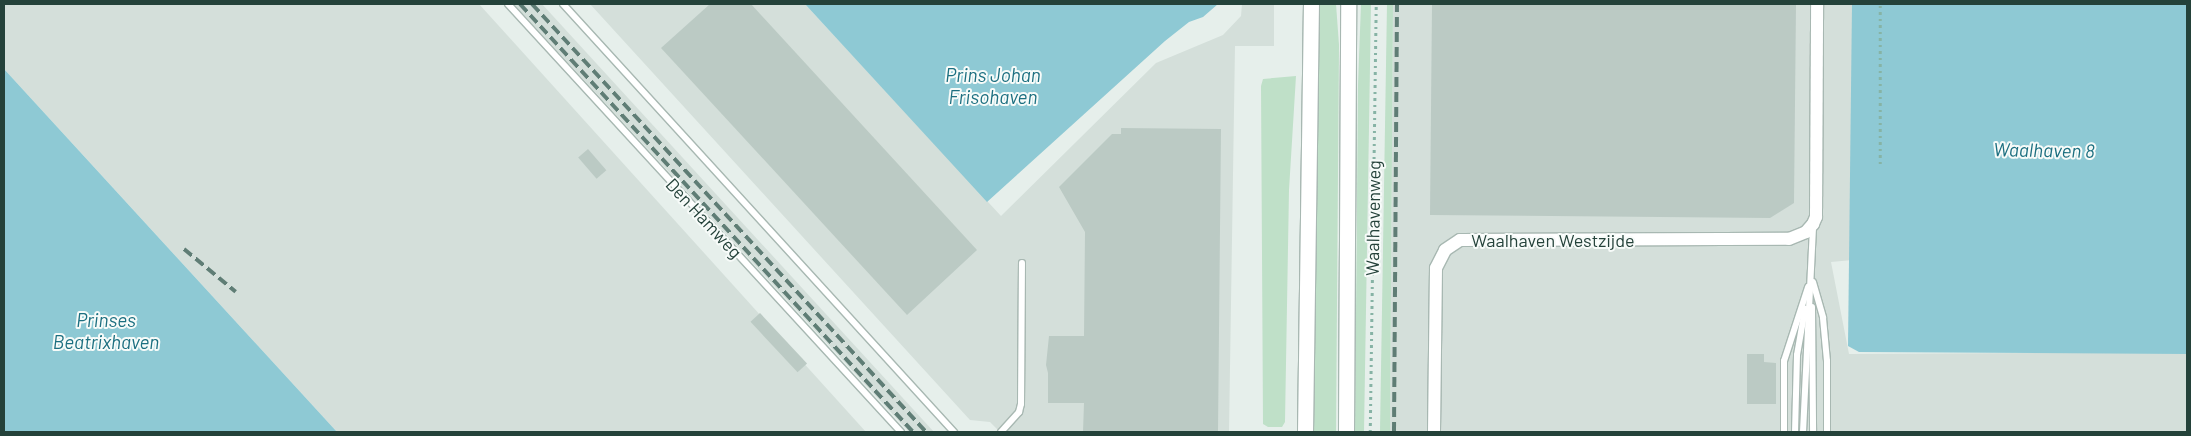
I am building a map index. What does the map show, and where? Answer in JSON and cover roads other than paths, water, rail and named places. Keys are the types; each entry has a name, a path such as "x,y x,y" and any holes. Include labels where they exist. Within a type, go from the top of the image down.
{"street":[{"path":"1305,432 1311,4"},
{"name":"Waalhavenweg","path":"1346,432 1348,4"},
{"path":"1813,224 1816,217 1818,4"},
{"name":"Waalhaven Westzijde","path":"1434,432 1436,268 1445,250 1460,240 1789,239 1806,232 1813,224"}],"lane":[{"name":"Den Hamweg","path":"508,4 901,432"},
{"path":"563,4 954,432"},
{"path":"1803,432 1813,224"},
{"path":"1001,432 1019,412 1021,404 1022,263"},
{"path":"1784,432 1784,361 1811,276"},
{"path":"1795,432 1797,355 1811,276"},
{"path":"1811,276 1813,432"},
{"path":"1811,276 1823,318 1827,361 1827,432"}],"water":[{"name":"Prins Johan Frisohaven","path":"805,4 1218,4 1203,17 1189,22 1165,41 987,202"},
{"name":"Waalhaven 8","path":"1852,4 2187,4 2187,354 1859,352 1848,346"},
{"name":"Prinses Beatrixhaven","path":"4,69 181,262 337,432 4,432"}],"railway":[{"path":"520,4 913,432"},
{"path":"532,4 926,432"},
{"path":"1394,432 1397,4"},
{"path":"184,249 236,292"}]}
